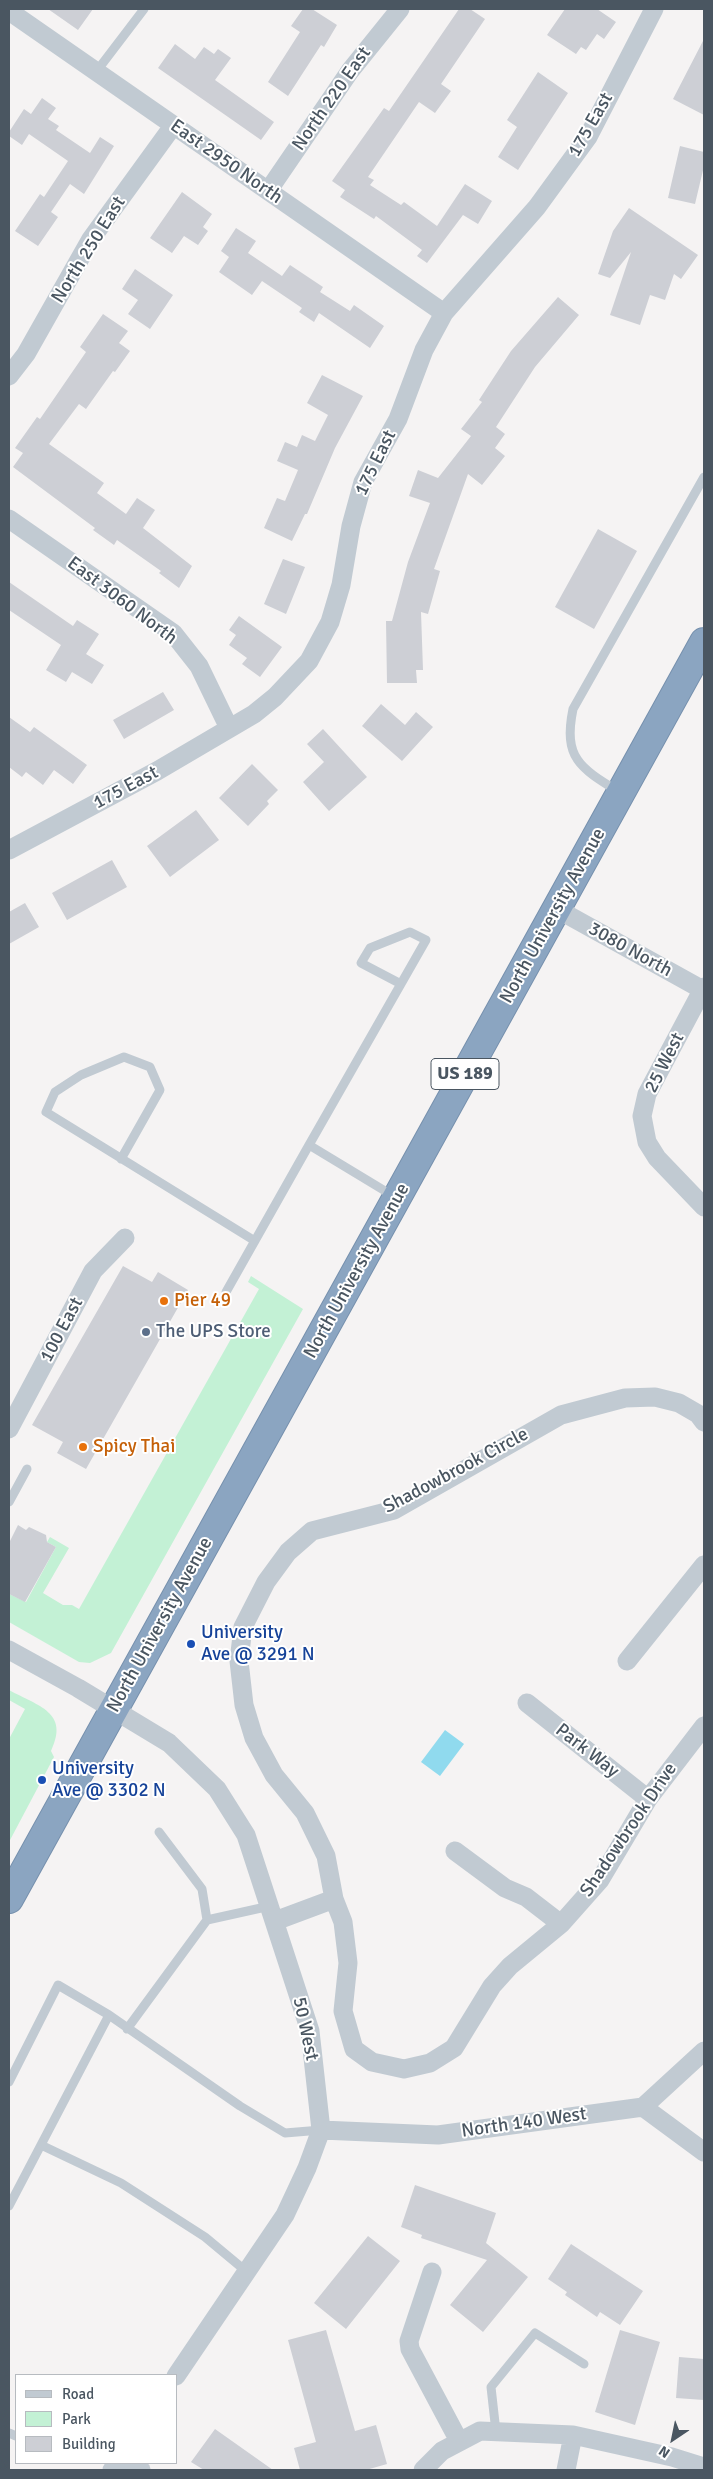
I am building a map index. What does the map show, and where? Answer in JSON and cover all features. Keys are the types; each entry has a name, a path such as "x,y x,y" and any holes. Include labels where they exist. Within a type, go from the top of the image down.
{"highway":[{"name":"North University Avenue","path":"9,1899 704,642"}],"street":[{"name":"North 220 East","path":"268,192 350,70 400,9"},
{"name":"175 East","path":"9,850 157,772 254,714 282,690 308,661 330,622 341,585 351,526 363,482 398,419 424,350 444,313 537,207 588,137 654,9"},
{"name":"East 2950 North","path":"9,11 444,313"},
{"name":"North 250 East","path":"9,376 26,354 91,239 173,126"},
{"name":"East 3060 North","path":"9,519 173,633 199,666 229,728"},
{"name":"3080 North","path":"557,909 703,989"},
{"name":"25 West","path":"703,989 647,1094 642,1116 647,1142 657,1158 704,1207"},
{"name":"100 East","path":"9,1430 93,1271 124,1238"},
{"name":"Shadowbrook Circle","path":"334,1899 326,1856 305,1813 274,1775 254,1738 244,1705 239,1661 243,1627 266,1582 288,1552 312,1531 394,1510 560,1415 625,1398 655,1397 679,1403 698,1414 704,1422"},
{"path":"628,1661 704,1565"},
{"name":"50 West","path":"9,1650 78,1688 169,1744 217,1789 246,1835 310,2031 321,2130 285,2216 177,2374"},
{"name":"Park Way","path":"527,1703 648,1799"},
{"name":"Shadowbrook Drive","path":"334,1899 343,1922 348,1963 343,2011 354,2049 372,2062 404,2069 430,2063 454,2048 492,1986 510,1966 561,1924 600,1880 648,1799 704,1726"},
{"path":"455,1851 505,1888 526,1897 561,1924"},
{"path":"273,1913 334,1899"},
{"path":"704,2051 643,2107 704,2152"},
{"name":"North 140 West","path":"321,2130 438,2135 643,2107"},
{"path":"432,2272 409,2342 410,2350 459,2441"},
{"path":"423,2470 442,2452 480,2431 573,2435 672,2457 704,2467"},
{"path":"566,2470 573,2435"}],"lane":[{"path":"96,72 144,9"},
{"path":"621,794 586,772 576,760 569,730 573,709 704,477"},
{"path":"226,1292 309,1145 401,984 426,940 410,932 370,948 361,963 401,984"},
{"path":"121,1159 160,1090 150,1067 124,1057 81,1074 55,1092 46,1112 121,1159 255,1241"},
{"path":"309,1145 397,1198"},
{"path":"9,1502 27,1469"},
{"path":"128,2029 207,1920 202,1889 159,1832"},
{"path":"207,1920 273,1913"},
{"path":"9,2082 58,1985 109,2016 240,2106 285,2133 321,2130"},
{"path":"9,2206 109,2016"},
{"path":"40,2145 121,2183 205,2237 247,2272"},
{"path":"496,2432 491,2387 535,2333 584,2364"}],"green space":[{"path":"251,1276 303,1309 111,1653 90,1663 79,1662 9,1622 9,1594 26,1602 56,1547 47,1542 50,1537 69,1548 43,1593 63,1605 72,1605 79,1609 259,1289 248,1282"},
{"path":"9,1690 48,1712 54,1719 57,1727 56,1738 51,1751 54,1757 9,1842 9,1739 25,1709 9,1700"}],"water":[{"path":"445,1730 464,1744 440,1776 421,1762"}],"building":[{"path":"48,9 93,9 78,30"},
{"path":"303,9 312,9 337,25 324,47 321,45 288,96 268,82 300,32 291,26"},
{"path":"459,9 470,9 485,19 441,84 451,91 435,113 419,102 368,177 374,180 370,185 401,205 404,202 437,226 465,184 492,201 478,224 463,215 427,263 417,256 422,250 376,216 374,219 340,197 345,190 332,181 384,108 389,111"},
{"path":"565,9 597,9 616,22 604,39 597,34 586,50 581,47 576,54 547,35"},
{"path":"704,39 704,115 673,99"},
{"path":"175,44 195,59 204,47 214,54 218,49 231,58 215,80 274,122 261,140 158,68"},
{"path":"538,72 568,93 518,170 498,157 517,127 507,120"},
{"path":"42,98 56,108 48,119 59,126 56,130 90,153 100,137 114,146 84,194 70,184 51,212 58,217 38,246 15,231 40,194 44,197 68,161 29,134 22,145 9,136 9,132 24,109 31,114"},
{"path":"680,146 704,152 704,166 695,204 668,198"},
{"path":"182,192 212,214 203,227 208,231 198,245 184,236 172,253 150,238"},
{"path":"629,208 698,255 681,279 674,274 665,300 650,295 640,325 610,315 631,252 610,278 598,274 613,231"},
{"path":"236,228 256,241 248,253 282,276 290,265 323,287 320,292 350,311 354,305 384,326 370,348 319,313 314,322 299,312 302,308 262,281 252,295 219,272 229,257 221,251"},
{"path":"135,269 173,295 150,329 128,314 138,300 122,289"},
{"path":"558,297 579,315 535,367 496,427 505,434 495,448 505,456 482,485 468,474 434,569 440,571 428,614 421,612 423,670 416,670 417,683 387,683 386,621 392,621 408,562 430,503 409,496 418,470 438,478 471,436 461,429 482,402 479,400 511,351"},
{"path":"103,314 128,331 119,343 130,351 86,409 79,404 49,444 104,483 97,493 126,514 137,498 155,510 143,528 192,566 179,588 159,573 161,571 117,540 114,545 93,530 95,528 13,467 23,453 15,448 37,417 40,419 86,352 80,347"},
{"path":"322,375 363,396 335,448 307,514 305,514 292,541 264,528 277,498 285,501 298,470 277,461 285,442 297,447 302,435 315,441 328,415 307,403"},
{"path":"598,529 637,551 594,629 555,607"},
{"path":"283,559 305,567 286,614 264,604"},
{"path":"9,582 73,626 77,620 99,634 86,654 104,665 92,684 72,672 66,682 46,670 61,645 9,610"},
{"path":"239,616 282,647 260,677 242,664 247,658 229,645 236,635 229,630"},
{"path":"163,692 174,710 124,739 113,720"},
{"path":"381,704 405,725 416,712 433,727 402,761 362,726"},
{"path":"9,717 30,732 34,727 87,765 73,784 54,770 43,785 26,772 22,777 9,767"},
{"path":"323,729 367,777 329,811 303,782 324,762 307,744"},
{"path":"252,764 278,790 267,801 269,804 248,826 219,798"},
{"path":"196,810 219,840 170,877 147,846"},
{"path":"112,860 127,887 67,920 52,893"},
{"path":"25,903 39,927 9,944 9,912"},
{"path":"123,1266 152,1282 158,1272 188,1290 86,1469 57,1453 63,1442 32,1425"},
{"path":"18,1525 26,1530 29,1527 46,1535 47,1542 56,1547 25,1602 9,1594 9,1543"},
{"path":"415,2185 496,2213 486,2243 528,2277 483,2332 450,2305 487,2260 421,2238 422,2235 401,2227"},
{"path":"368,2236 400,2261 346,2329 314,2303"},
{"path":"571,2244 643,2291 620,2325 600,2312 597,2317 565,2295 567,2292 548,2279"},
{"path":"326,2330 355,2431 376,2425 387,2464 366,2470 300,2470 294,2448 316,2442 288,2340"},
{"path":"620,2330 660,2342 635,2425 595,2412"},
{"path":"679,2357 704,2359 704,2400 676,2398"},
{"path":"215,2429 273,2470 204,2470 191,2462"}],"place":[{"name":"Pier 49","path":"164,1301"},
{"name":"The UPS Store","path":"146,1332"},
{"name":"Spicy Thai","path":"83,1447"},
{"name":"University Ave @ 3291 N","path":"191,1644"},
{"name":"University Ave @ 3302 N","path":"42,1780"}]}
